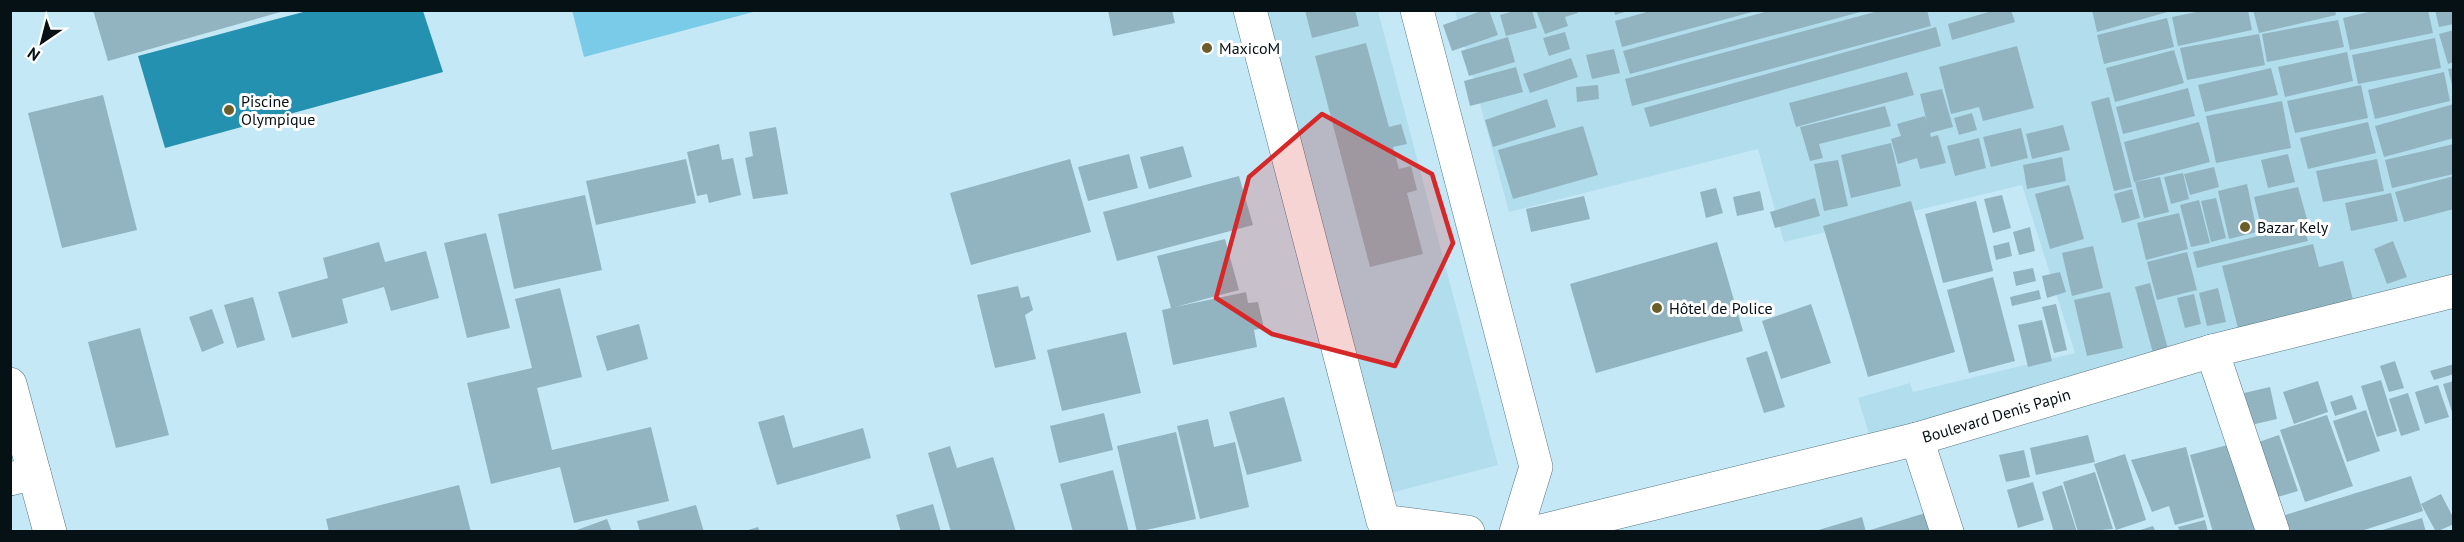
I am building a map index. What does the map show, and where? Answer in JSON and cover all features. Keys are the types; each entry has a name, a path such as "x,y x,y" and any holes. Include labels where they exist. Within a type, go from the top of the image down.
{"street":[{"path":"1250,10 1383,521 1468,531"},
{"path":"1416,10 1536,467 1516,531"},
{"name":"Boulevard Denis Papin","path":"1537,531 1917,439 2212,351 2454,291"},
{"path":"2212,351 2273,531"},
{"path":"10,384 22,476 50,531"},
{"path":"1917,439 1947,531"}],"highlighted area":[{"path":"1322,114 1432,174 1453,243 1395,366 1272,334 1216,298 1249,177"}],"shaded area":[{"path":"572,10 757,10 757,11 584,57"},
{"name":"Piscine Olympique","path":"307,11 423,11 443,72 165,148 138,56"},
{"path":"1260,11 1378,11 1498,465 1387,494"},
{"name":"Bazar Kely","path":"1455,11 2453,11 2453,291 1871,440 1858,398 1910,383 1913,392 2075,353 2022,185 1784,242 1758,149 1509,212"}],"building":[{"path":"93,10 284,10 284,11 108,61"},
{"path":"1108,10 1172,10 1175,23 1113,36"},
{"path":"1305,10 1355,10 1359,26 1312,38"},
{"path":"1489,10 1498,35 1452,51 1443,25"},
{"path":"1518,10 1532,10 1537,28 1506,36 1500,15"},
{"path":"1536,10 1577,10 1578,13 1565,17 1568,26 1545,34"},
{"path":"1614,10 1627,10 1628,11 1615,15"},
{"path":"1654,10 1756,11 1622,47 1615,21"},
{"path":"1772,10 1864,11 1630,74 1623,51"},
{"path":"1882,10 1927,10 1931,26 1632,106 1625,79"},
{"path":"1995,10 2011,10 2015,22 1952,40 1948,24"},
{"path":"2092,10 2171,10 2171,11 2097,32"},
{"path":"2206,10 2248,10 2252,30 2178,46 2172,17"},
{"path":"2253,10 2335,10 2336,15 2259,33"},
{"path":"2377,10 2428,10 2433,33 2350,50 2343,18"},
{"path":"2435,10 2454,10 2454,24 2439,27"},
{"path":"2167,18 2174,47 2104,64 2097,35"},
{"path":"2338,20 2344,47 2267,62 2262,34"},
{"path":"1936,27 1941,46 1650,127 1644,108"},
{"path":"2454,30 2454,62 2448,64 2439,34"},
{"path":"1565,32 1570,49 1549,56 1543,38"},
{"path":"2259,34 2265,65 2187,80 2180,48"},
{"path":"1508,37 1515,62 1469,76 1461,51"},
{"path":"2435,38 2441,68 2358,84 2352,55"},
{"path":"1366,43 1389,127 1401,124 1407,144 1393,147 1399,169 1411,166 1417,190 1407,193 1423,254 1370,267 1315,56"},
{"path":"2017,46 2034,108 1983,121 1979,107 1951,114 1939,67"},
{"path":"1614,49 1620,73 1592,79 1586,55"},
{"path":"2174,50 2184,83 2115,102 2106,68"},
{"path":"2347,52 2353,81 2285,97 2278,67"},
{"path":"1571,58 1578,77 1530,93 1523,74"},
{"path":"1516,67 1523,92 1470,106 1464,81"},
{"path":"2271,68 2278,95 2205,112 2198,85"},
{"path":"2454,68 2454,89 2453,89 2448,69"},
{"path":"1907,72 1914,95 1796,127 1789,103"},
{"path":"2444,72 2450,101 2375,119 2368,90"},
{"path":"1598,85 1599,99 1577,102 1576,87"},
{"path":"2361,85 2368,118 2295,133 2287,101"},
{"path":"2188,88 2195,116 2123,134 2116,107"},
{"path":"1942,89 1953,127 1930,133 1931,137 1938,135 1946,163 1920,169 1917,158 1898,164 1891,139 1901,136 1897,124 1925,116 1927,122 1920,94"},
{"path":"103,95 137,230 62,248 28,113"},
{"path":"2109,97 2132,187 2114,191 2091,102"},
{"path":"1547,99 1556,127 1493,147 1485,120"},
{"path":"2282,101 2291,148 2216,163 2206,116"},
{"path":"2454,104 2454,138 2384,157 2375,126"},
{"path":"1885,106 1891,126 1819,144 1823,158 1810,161 1800,127"},
{"path":"1972,113 1977,130 1959,135 1954,118"},
{"path":"2199,122 2210,162 2134,182 2124,142"},
{"path":"2368,122 2376,153 2308,169 2300,138"},
{"path":"2063,125 2070,150 2032,159 2026,134"},
{"path":"1583,126 1598,175 1513,199 1498,150"},
{"path":"776,127 788,194 753,199 745,158 753,156 749,132"},
{"path":"2021,128 2028,158 1991,167 1983,137"},
{"path":"1979,138 1986,168 1955,176 1947,146"},
{"path":"1891,143 1901,186 1851,198 1841,155"},
{"path":"719,144 722,160 733,158 741,195 709,203 707,194 697,196 687,152"},
{"path":"2454,144 2454,174 2392,188 2385,160"},
{"path":"1183,146 1192,177 1149,189 1140,157"},
{"path":"1129,154 1138,188 1088,201 1078,167"},
{"path":"2288,154 2295,182 2268,188 2261,160"},
{"path":"2062,157 2066,181 2027,189 2023,165"},
{"path":"686,159 696,203 596,225 586,181"},
{"path":"1070,159 1091,232 971,265 950,193"},
{"path":"2377,159 2384,191 2323,202 2316,171"},
{"path":"1838,160 1848,206 1824,211 1814,164"},
{"path":"2214,167 2219,187 2190,195 2184,174"},
{"path":"2183,173 2189,199 2171,204 2164,177"},
{"path":"1239,176 1253,225 1117,261 1103,212"},
{"path":"2454,176 2454,209 2404,222 2395,192"},
{"path":"2160,177 2169,212 2144,218 2135,182"},
{"path":"2247,184 2257,232 2229,239 2218,191"},
{"path":"2069,185 2084,239 2050,249 2035,194"},
{"path":"2298,187 2307,219 2262,230 2254,197"},
{"path":"1716,188 1723,213 1706,218 1700,192"},
{"path":"2132,189 2140,218 2122,223 2114,194"},
{"path":"1760,191 1764,210 1737,216 1733,197"},
{"path":"2391,193 2398,221 2351,231 2345,203"},
{"path":"585,195 602,270 514,289 498,214"},
{"path":"2002,195 2011,228 1993,233 1984,199"},
{"path":"1584,196 1590,219 1531,232 1526,209"},
{"path":"1815,198 1820,216 1775,228 1770,212"},
{"path":"2216,198 2226,238 2211,242 2201,201"},
{"path":"2199,200 2210,243 2191,247 2180,205"},
{"path":"1911,201 1955,352 1868,377 1823,226"},
{"path":"1976,201 1993,271 1943,283 1925,214"},
{"path":"2179,213 2188,249 2146,260 2137,223"},
{"path":"2303,225 2308,241 2197,268 2193,252"},
{"path":"2030,227 2035,251 2019,255 2013,232"},
{"path":"486,233 510,328 467,338 444,243"},
{"path":"1225,239 1239,290 1175,307 1246,292 1248,303 1258,302 1264,328 1254,330 1257,347 1173,365 1162,310 1171,308 1157,256"},
{"path":"2393,241 2407,277 2387,284 2374,249"},
{"path":"379,242 385,262 426,251 439,298 391,311 384,287 342,299 348,323 292,338 278,292 328,278 323,258"},
{"name":"Hôtel de Police","path":"1717,242 1743,331 1596,373 1570,284"},
{"path":"2009,242 2012,256 1996,260 1993,246"},
{"path":"2313,244 2319,267 2343,261 2354,304 2239,332 2222,266"},
{"path":"2093,246 2103,288 2072,296 2062,253"},
{"path":"2187,252 2197,290 2157,300 2147,262"},
{"path":"2033,268 2036,281 2016,286 2013,272"},
{"path":"2060,272 2066,292 2047,298 2042,276"},
{"path":"1993,277 2015,361 1969,373 1947,290"},
{"path":"2150,283 2168,349 2153,353 2135,287"},
{"path":"1018,286 1021,298 1029,296 1033,310 1025,315 1036,359 995,368 977,295"},
{"path":"560,288 582,377 537,388 552,450 651,427 669,501 574,523 560,467 491,484 467,383 532,368 515,299"},
{"path":"2218,288 2226,322 2207,326 2199,293"},
{"path":"2039,290 2041,299 2012,306 2010,297"},
{"path":"2110,292 2123,348 2087,356 2074,300"},
{"path":"2194,294 2201,324 2185,328 2177,298"},
{"path":"253,297 265,340 237,348 224,305"},
{"path":"1811,304 1831,363 1781,379 1762,321"},
{"path":"2056,304 2067,350 2054,353 2042,307"},
{"path":"212,309 224,343 202,352 189,317"},
{"path":"2042,320 2052,361 2028,367 2018,325"},
{"path":"639,324 648,359 607,371 596,336"},
{"path":"140,328 169,435 116,448 88,342"},
{"path":"1126,332 1141,393 1062,411 1047,350"},
{"path":"1767,351 1785,407 1764,413 1746,358"},
{"path":"2395,361 2404,388 2389,392 2380,366"},
{"path":"2454,364 2454,374 2434,380 2430,371"},
{"path":"2381,380 2397,431 2377,437 2361,386"},
{"path":"2318,381 2328,412 2294,424 2283,392"},
{"path":"2454,381 2454,411 2452,412 2443,384"},
{"path":"2438,385 2449,417 2425,424 2415,392"},
{"path":"2270,387 2277,419 2251,425 2244,393"},
{"path":"2408,393 2420,430 2401,436 2389,399"},
{"path":"2352,395 2357,409 2335,416 2330,402"},
{"path":"1284,397 1302,461 1247,475 1229,412"},
{"path":"2366,410 2380,451 2347,462 2333,421"},
{"path":"1104,413 1113,450 1059,463 1050,426"},
{"path":"784,415 793,448 863,428 871,458 777,485 758,422"},
{"path":"2327,415 2353,486 2305,502 2280,430"},
{"path":"1208,419 1214,447 1235,442 1249,507 1200,519 1177,426"},
{"path":"1176,432 1196,519 1137,532 1117,446"},
{"path":"2088,435 2095,462 2036,475 2030,448"},
{"path":"2279,435 2298,491 2274,498 2256,443"},
{"path":"2235,443 2261,532 2213,532 2190,455"},
{"path":"950,446 957,468 993,457 1016,532 951,532 928,453"},
{"path":"2186,447 2204,517 2175,525 2169,506 2152,512 2131,460"},
{"path":"2024,450 2030,477 2006,482 1999,455"},
{"path":"2125,454 2146,520 2116,530 2094,464"},
{"path":"1113,470 1129,532 1073,532 1060,484"},
{"path":"2095,472 2113,529 2078,532 2063,482"},
{"path":"2411,476 2423,511 2358,532 2287,532 2282,516"},
{"path":"2033,482 2044,520 2018,528 2007,490"},
{"path":"459,485 471,532 329,532 326,519"},
{"path":"2062,485 2077,532 2054,532 2042,492"},
{"path":"2441,494 2454,519 2454,524 2436,532 2421,504"},
{"path":"933,504 941,532 901,532 896,515"},
{"path":"696,505 704,532 640,532 637,521"},
{"path":"1935,510 1942,532 1867,532 1867,531"},
{"path":"1862,517 1866,532 1815,532 1815,531"},
{"path":"2422,518 2426,532 2379,532 2379,531"},
{"path":"607,519 612,532 574,532 574,531"},
{"path":"2205,520 2208,532 2180,532 2178,527"},
{"path":"2153,526 2156,532 2137,532 2137,531"},
{"path":"758,527 760,532 745,532 745,531"}],"place":[{"name":"MaxicoM","path":"1207,48"},
{"name":"Piscine Olympique","path":"229,110"},
{"name":"Bazar Kely","path":"2245,227"},
{"name":"Hôtel de Police","path":"1657,308"}]}
